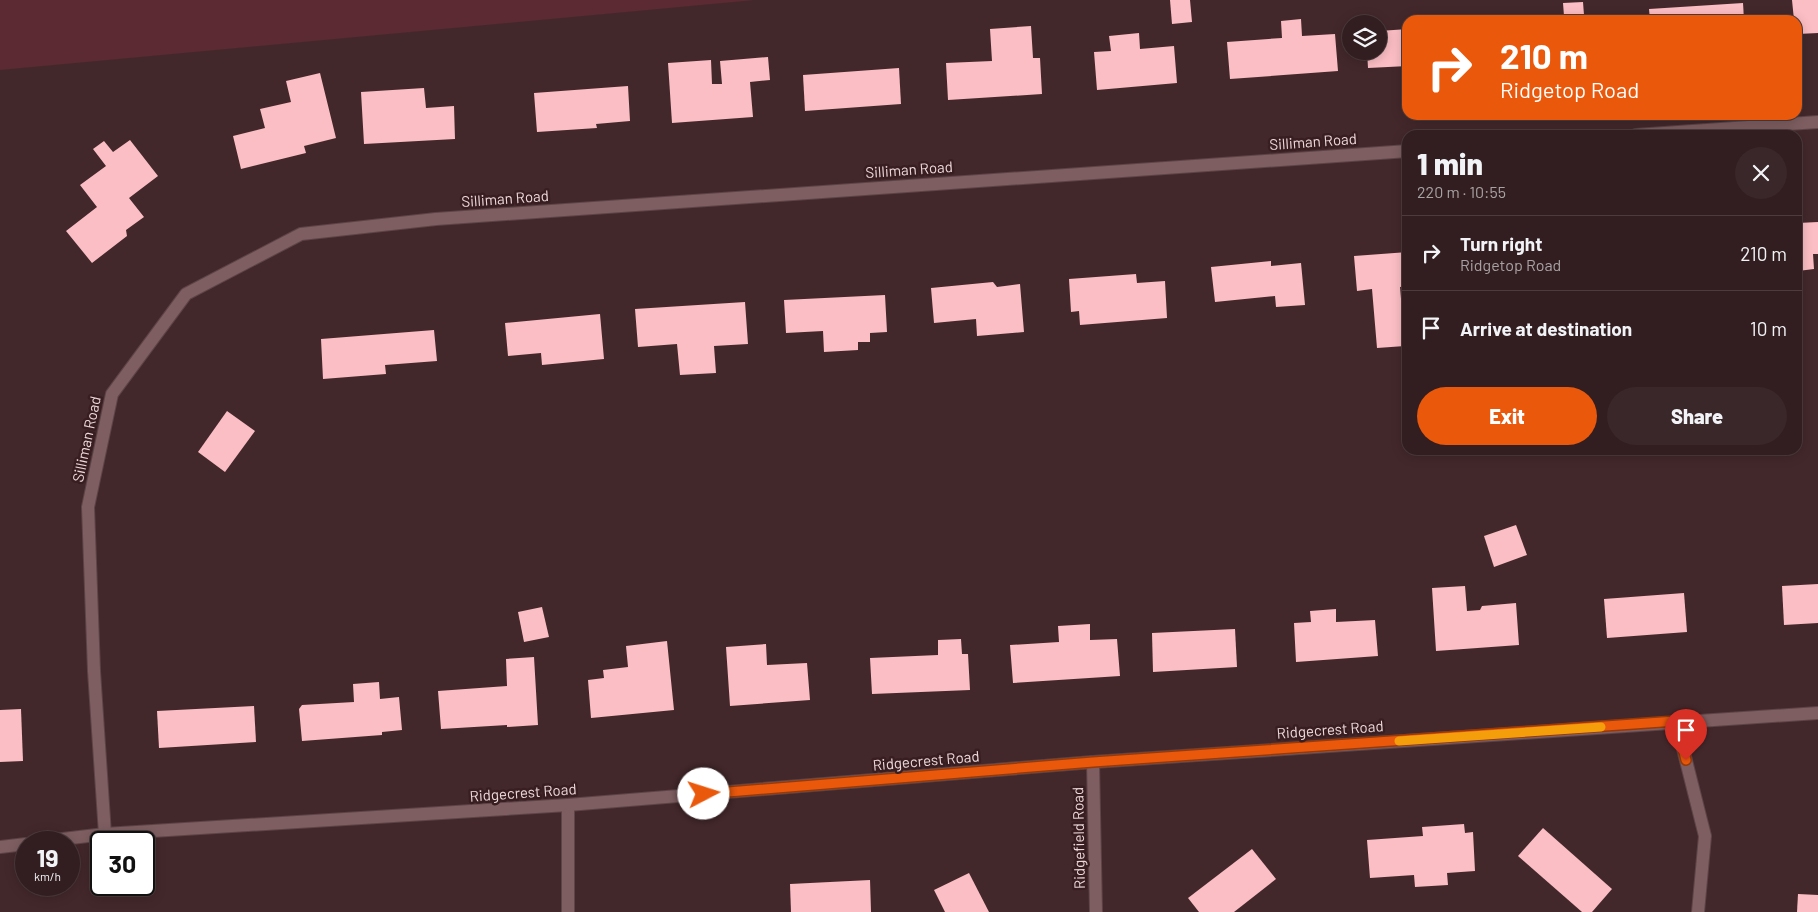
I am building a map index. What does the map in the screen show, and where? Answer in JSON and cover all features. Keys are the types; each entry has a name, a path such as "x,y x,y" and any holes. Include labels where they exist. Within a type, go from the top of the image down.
{"street":[{"path":"1706,130 1818,122"},
{"name":"Silliman Road","path":"105,831 94,671 88,507 112,394 186,294 301,234 416,221 1402,151"},
{"name":"Ridgecrest Road","path":"153,831 568,805 1093,762 1676,721 1818,713"},
{"path":"1676,721 1705,836 1698,912"},
{"name":"Ridgefield Road","path":"1093,762 1096,912"},
{"path":"568,805 568,912"},
{"path":"0,847 15,845"}],"shaded area":[{"path":"0,0 755,0 0,70"}],"building":[{"path":"1170,0 1190,0 1192,22 1172,24"},
{"path":"1792,0 1818,0 1818,33 1802,34 1802,15 1794,15"},
{"path":"1583,2 1584,15 1564,15 1563,3"},
{"path":"1743,3 1744,15 1650,15 1649,9"},
{"path":"1301,19 1302,36 1335,34 1338,71 1230,79 1227,42 1282,38 1281,21"},
{"path":"1031,26 1033,58 1040,58 1042,94 948,100 946,63 992,61 990,29"},
{"path":"1402,29 1402,66 1368,68 1368,60 1387,60 1387,30"},
{"path":"1139,33 1140,49 1174,46 1177,83 1097,90 1094,52 1111,51 1109,36"},
{"path":"768,57 770,80 750,82 753,117 672,123 668,63 711,60 712,84 722,84 720,61"},
{"path":"899,68 901,104 805,111 803,75"},
{"path":"320,73 336,138 304,146 306,153 241,169 233,136 265,128 260,109 291,102 286,81"},
{"path":"628,86 630,121 596,124 597,128 537,132 534,93"},
{"path":"424,88 426,108 454,106 455,139 364,144 361,92"},
{"path":"130,140 158,176 129,198 144,217 126,230 127,236 92,263 66,231 97,207 80,185 106,166 93,149 104,141 113,152"},
{"path":"1818,222 1818,254 1813,254 1814,269 1802,270 1802,223"},
{"path":"1402,252 1402,287 1400,287 1402,346 1377,348 1372,289 1357,291 1354,256"},
{"path":"1271,261 1271,266 1301,263 1305,305 1276,307 1275,296 1215,302 1211,267"},
{"path":"1136,274 1137,283 1165,281 1167,318 1080,325 1079,311 1071,312 1069,279"},
{"path":"993,282 997,287 1020,284 1024,332 977,336 976,319 934,323 931,288"},
{"path":"885,295 887,332 870,333 870,342 858,342 858,350 824,352 823,331 786,333 784,300"},
{"path":"745,302 748,344 714,346 716,373 680,375 677,344 638,347 635,309"},
{"path":"600,314 604,359 542,365 541,353 508,356 505,323"},
{"path":"434,330 437,361 385,365 386,374 323,379 321,339"},
{"path":"227,411 255,431 225,472 198,452"},
{"path":"1516,525 1527,555 1494,567 1484,536"},
{"path":"1818,584 1818,623 1784,625 1782,586"},
{"path":"1465,586 1467,611 1480,610 1482,606 1516,603 1519,645 1436,651 1432,588"},
{"path":"1684,593 1687,632 1607,638 1604,599"},
{"path":"542,607 549,637 524,642 518,612"},
{"path":"1336,609 1336,622 1375,620 1378,656 1296,662 1294,623 1311,622 1310,611"},
{"path":"1090,624 1090,640 1117,639 1120,676 1013,683 1010,645 1059,642 1058,626"},
{"path":"1235,629 1237,667 1153,672 1152,633"},
{"path":"961,639 962,654 968,654 970,690 872,694 870,658 938,655 938,640"},
{"path":"667,641 674,710 591,718 588,680 604,678 603,670 628,667 626,646"},
{"path":"766,644 767,665 807,663 810,700 730,706 726,647"},
{"path":"534,657 538,725 441,729 438,691 507,686 506,659"},
{"path":"379,682 380,699 399,697 402,730 382,732 382,735 302,741 299,709 302,705 354,702 353,684"},
{"path":"254,706 256,742 159,748 157,711"},
{"path":"21,709 23,761 0,762 0,710"},
{"path":"1464,824 1465,833 1473,832 1475,871 1447,873 1448,885 1415,887 1414,875 1370,878 1367,840 1423,836 1422,827"},
{"path":"1543,828 1612,889 1592,912 1582,912 1518,856"},
{"path":"1252,849 1276,879 1234,912 1199,912 1188,898"},
{"path":"969,873 989,912 945,912 934,890"},
{"path":"870,880 871,912 791,912 790,884"},
{"path":"1798,894 1818,895 1818,912 1797,912"}],"slow traffic":[{"path":"1399,741 1601,727"}],"route":[{"path":"704,794 1093,762 1676,721 1686,760"}]}
